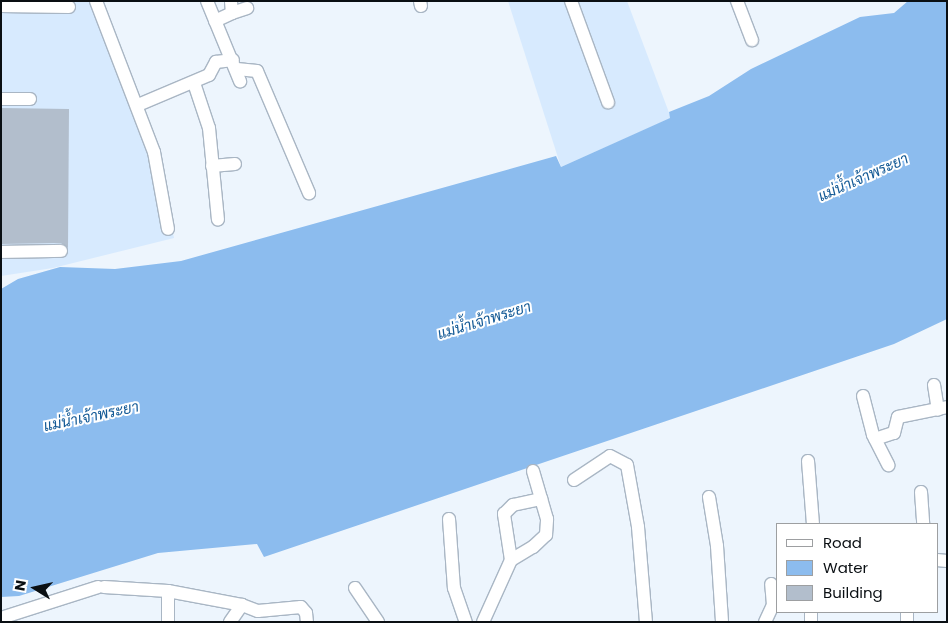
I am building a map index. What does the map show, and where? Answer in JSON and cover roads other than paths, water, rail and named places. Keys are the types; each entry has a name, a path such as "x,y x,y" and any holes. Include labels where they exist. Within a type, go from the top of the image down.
{"street":[{"path":"96,1 138,106 154,152 168,229"},
{"path":"207,1 237,70"},
{"path":"571,1 608,102"},
{"path":"737,1 752,40"},
{"path":"1,6 33,4 69,7"},
{"path":"215,21 232,7 247,8"},
{"path":"138,106 209,75 216,62 237,70 257,71 309,193"},
{"path":"194,83 208,128 218,220"},
{"path":"1,99 30,99"},
{"path":"212,166 235,164"},
{"path":"1,252 61,251"},
{"path":"875,439 894,433 898,417 943,409 934,385"},
{"path":"863,396 875,439 888,465"},
{"path":"574,480 610,456 627,465 638,527 646,622"},
{"path":"808,461 813,523"},
{"path":"506,567 534,547 546,535 547,519 532,471"},
{"path":"920,492 923,523"},
{"path":"708,497 714,514 722,622"},
{"path":"484,622 506,567 504,514 513,505 541,499"},
{"path":"449,519 454,588 466,622"},
{"path":"765,622 773,605 771,584"},
{"path":"1,618 52,604 84,588 101,587 168,591 242,605 260,617 301,607 306,613 307,622"},
{"path":"355,588 378,622"},
{"path":"168,591 168,622"},
{"path":"230,622 242,605"}],"water":[{"name":"แม่น้ำเจ้าพระยา","path":"908,1 947,1 947,319 894,344 264,557 257,544 158,553 19,596 1,597 1,289 18,279 60,267 115,269 181,261 556,156 561,167 670,118 669,112 709,96 751,69 860,17 894,13"}]}
